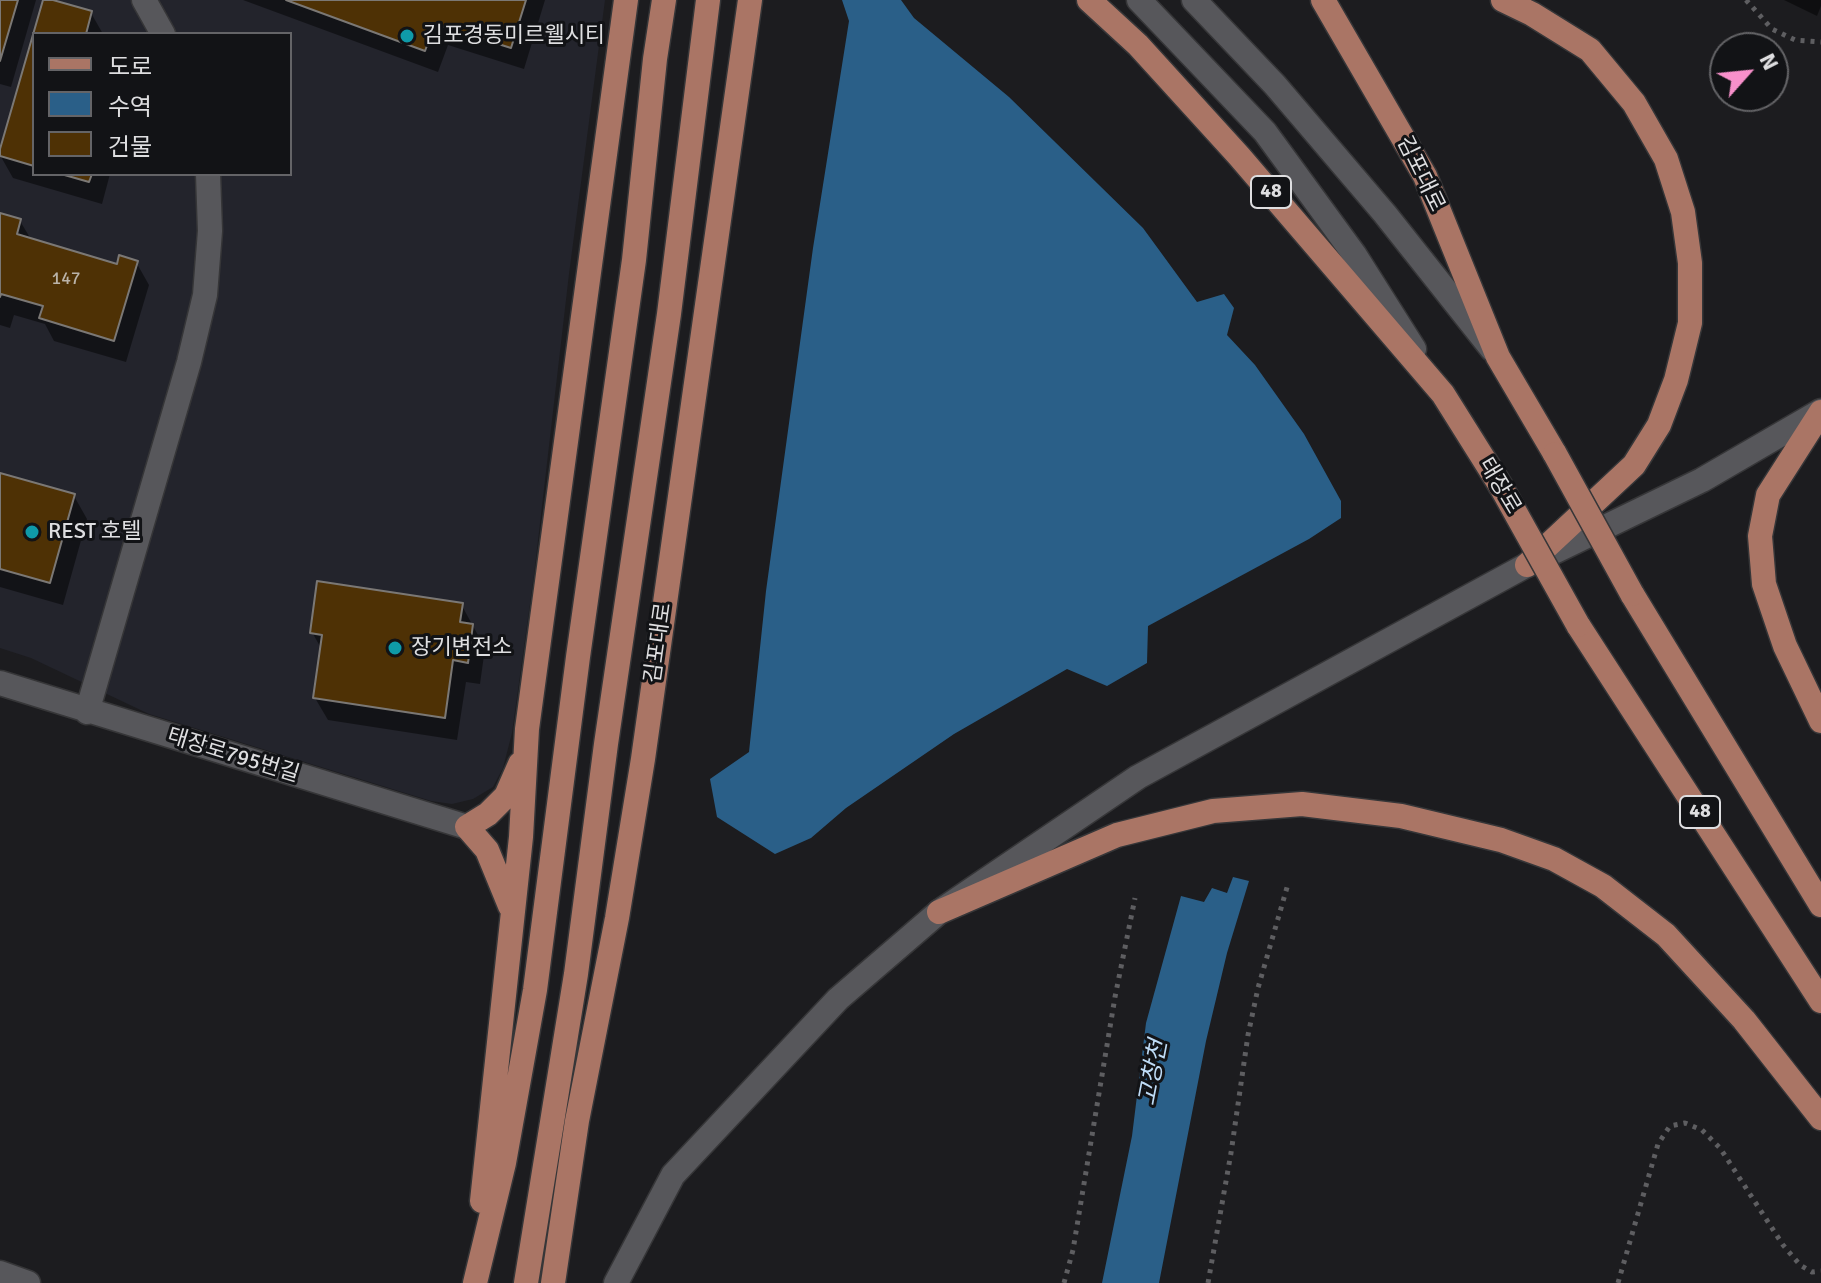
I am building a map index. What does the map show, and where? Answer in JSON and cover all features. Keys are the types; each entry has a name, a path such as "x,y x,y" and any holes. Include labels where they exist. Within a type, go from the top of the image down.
{"main road":[{"path":"474,1283 521,837 526,751 626,0"},
{"path":"474,1283 504,1163 535,990 634,260 664,0"},
{"name":"김포대로","path":"526,1283 576,974 669,314 708,0"},
{"name":"김포대로","path":"553,1283 577,1121 617,918 643,759 750,0"},
{"name":"48","path":"1089,0 1138,45 1239,156 1443,394"},
{"name":"김포대로","path":"1323,0 1425,176 1498,357"},
{"path":"1503,0 1590,50 1634,103 1666,159 1683,212 1690,263 1690,323 1676,380 1659,425 1634,465 1527,565"},
{"name":"48","path":"1498,357 1632,594 1821,905"},
{"name":"태장로","path":"1443,394 1500,485 1578,625 1821,1001"},
{"path":"1821,412 1768,495 1760,536 1764,584 1785,646 1821,721"},
{"path":"513,912 487,850 467,827 488,814 506,796 526,751"},
{"path":"939,912 1117,835 1213,811 1302,804 1401,816 1501,840 1554,859 1603,886 1666,935 1744,1020 1821,1118"}],"street":[{"path":"144,0 162,32"},
{"name":"태장로","path":"1139,0 1265,132 1354,254 1443,394"},
{"path":"1194,0 1275,85 1385,214 1498,357"},
{"path":"87,712 189,362 205,295 210,231 208,176"},
{"path":"616,1283 673,1175 838,999 939,912 1138,777 1527,565 1702,480 1821,412"},
{"name":"태장로795번길","path":"0,683 467,827"},
{"path":"0,1273 28,1283"}],"path":[{"path":"1746,0 1772,29 1795,40 1821,42"},
{"path":"1208,1283 1248,1035 1288,884"},
{"path":"1064,1283 1073,1250 1115,997 1135,898"},
{"path":"1618,1283 1658,1144 1670,1126 1685,1123 1702,1130 1720,1148 1783,1245 1800,1265 1812,1272 1821,1271"}],"shaded area":[{"path":"0,0 605,0 512,733 503,768 493,787 473,799 452,804 431,801 149,714 31,658 0,648"}],"water":[{"path":"842,0 901,0 914,18 1009,97 1143,228 1197,302 1224,294 1234,308 1227,335 1255,365 1304,434 1341,501 1341,518 1309,539 1148,626 1147,663 1107,686 1067,669 954,734 846,808 811,838 775,854 717,817 710,779 749,752 766,591 813,248 849,21"},
{"name":"고창천","path":"1233,877 1249,881 1227,953 1206,1041 1159,1283 1102,1283 1132,1136 1146,1023 1181,896 1204,902 1212,888 1227,893"}],"building":[{"path":"0,0 18,0 0,61"},
{"path":"43,0 92,11 87,32 34,32"},
{"name":"김포경동미르웰시티","path":"286,0 526,0 511,48 435,24 425,51"},
{"path":"32,38 32,165 0,156"},
{"path":"68,176 91,176 89,182"},
{"path":"0,213 21,219 17,234 117,264 119,255 138,261 114,341 39,318 43,306 1,294 0,297"},
{"name":"REST 호텔","path":"0,473 75,494 50,583 0,569"},
{"name":"장기변전소","path":"317,581 463,603 460,622 473,624 468,663 453,660 445,718 313,698 322,635 310,633"}],"place":[{"name":"김포경동미르웰시티","path":"407,36"},
{"name":"REST 호텔","path":"32,532"},
{"name":"장기변전소","path":"395,648"}]}
